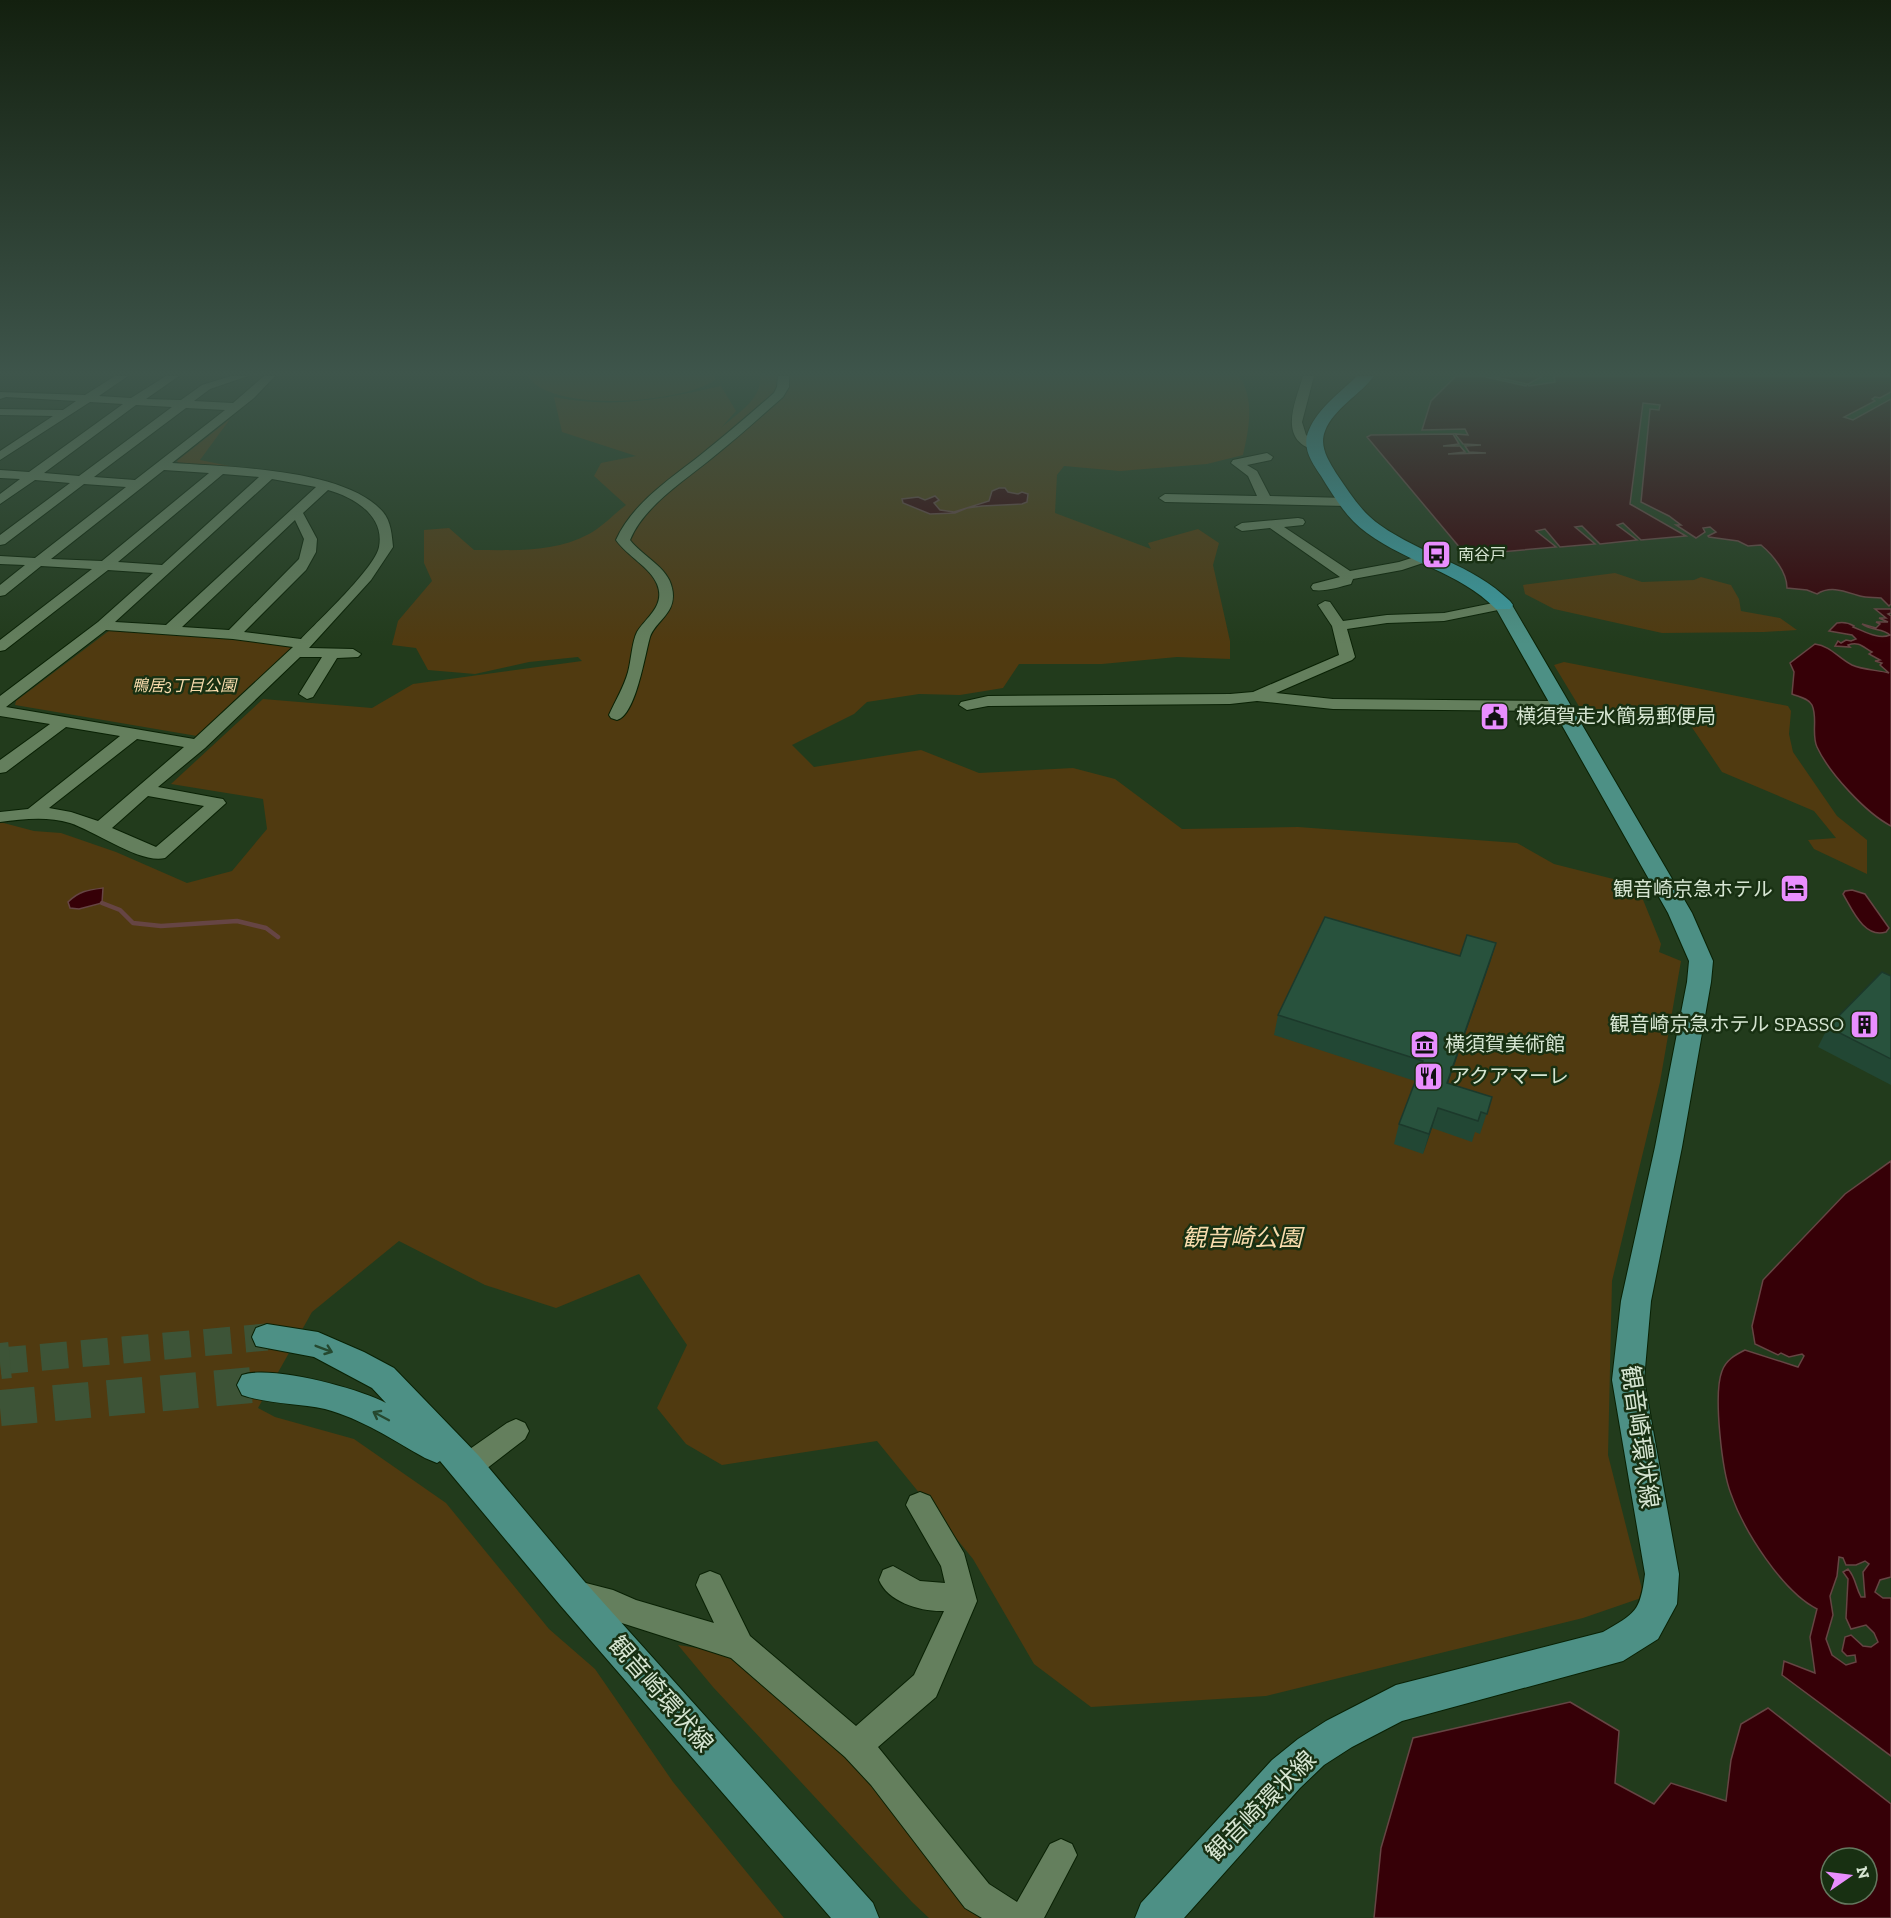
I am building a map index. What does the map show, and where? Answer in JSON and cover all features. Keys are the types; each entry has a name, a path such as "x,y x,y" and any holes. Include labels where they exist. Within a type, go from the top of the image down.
{"highway":[{"path":"1323,466 1346,502 1373,529 1476,581 1503,605"}],"main road":[{"name":"観音崎環状線","path":"1156,1918 1286,1774 1311,1752 1339,1734 1396,1704 1610,1648 1645,1627 1659,1604 1662,1574 1628,1380 1628,1349 1642,1265 1665,1162 1699,982 1701,961 1676,907 1503,605"},
{"name":"観音崎環状線","path":"267,1337 318,1345 383,1378 467,1467 572,1593 858,1918"},
{"name":"観音崎環状線","path":"253,1385 322,1395 364,1407 406,1429 467,1467"}],"street":[{"path":"0,500 48,466"},
{"path":"0,541 102,466"},
{"path":"0,592 162,466 269,475 327,485 365,503 379,515 386,547 371,572 301,648 199,745 100,830"},
{"path":"617,715 636,671 636,659 643,634 663,610 667,597 659,574 628,549 623,540 628,528 671,482 695,466"},
{"path":"1241,466 1253,474 1266,501"},
{"path":"0,647 105,566 219,471"},
{"path":"0,474 139,484"},
{"path":"0,704 103,625 269,475"},
{"path":"170,630 327,485"},
{"path":"1187,485 1190,499"},
{"path":"1165,498 1266,501 1300,495 1346,502"},
{"path":"233,635 301,567 308,556 312,546 311,537 297,513"},
{"path":"1242,527 1298,522"},
{"path":"1273,524 1285,536 1332,562 1347,576"},
{"path":"1347,576 1402,566 1427,557"},
{"path":"0,560 164,570"},
{"path":"1318,587 1346,581 1347,576"},
{"path":"1257,696 1347,657 1339,626 1325,605"},
{"path":"1339,626 1387,620 1444,617 1503,605"},
{"path":"103,625 233,635 332,653 353,654"},
{"path":"307,694 332,653"},
{"path":"1312,672 1333,704"},
{"path":"967,705 988,701 1230,699 1257,696 1333,704 1554,706"},
{"path":"0,711 199,745"},
{"path":"0,768 63,722"},
{"path":"33,813 133,734"},
{"path":"0,817 33,813 66,816 139,849 159,854 217,803 145,790"},
{"path":"467,1467 516,1431"},
{"path":"856,1746 925,1686 963,1601 954,1562 920,1505"},
{"path":"893,1580 916,1596 922,1604 962,1596"},
{"path":"710,1585 740,1646 856,1746 882,1774 977,1896 1012,1918"},
{"path":"572,1593 614,1604 632,1613 740,1646"},
{"path":"1026,1918 1061,1855"}],"green space":[{"path":"180,466 227,466 249,470"},
{"name":"観音崎公園","path":"600,466 1188,466 1120,471 1064,466 1057,475 1055,513 1151,549 1148,543 1198,529 1219,543 1213,565 1230,641 1230,659 1177,657 1102,664 1019,664 1003,688 960,695 919,694 867,702 854,714 792,745 814,767 921,750 979,773 1073,768 1115,779 1182,829 1298,827 1517,843 1554,864 1637,885 1661,944 1659,952 1681,961 1660,1082 1612,1281 1608,1455 1644,1597 1583,1618 1266,1696 1091,1707 1034,1664 973,1559 877,1441 722,1465 686,1444 657,1408 687,1345 639,1274 556,1308 485,1285 399,1241 312,1312 258,1408 275,1417 354,1439 446,1503 549,1629 595,1669 673,1782 784,1918 0,1918 0,822 34,831 61,833 116,852 187,883 232,871 267,829 263,799 171,784 263,699 372,708 413,684 582,661 578,657 529,662 475,674 428,670 416,648 392,645 398,621 432,581 424,563 424,530 449,528 474,550 518,550 562,545 589,534 626,505 594,476"},
{"path":"1615,573 1642,582 1694,580 1701,577 1731,585 1739,599 1741,611 1780,618 1797,630 1662,633 1554,609 1525,594 1523,585"},
{"name":"鴨居3丁目公園","path":"110,630 296,643 298,646 197,736 15,705 16,701"},
{"path":"1564,662 1788,706 1791,711 1789,734 1793,752 1837,816 1867,840 1867,874 1814,849 1808,840 1836,838 1814,811 1722,772 1687,720 1649,713 1583,713 1554,665"},
{"path":"678,1645 737,1654 859,1767 993,1918 929,1918 713,1687"}],"shaded area":[{"path":"1391,466 1635,466 1630,504 1686,536 1641,540 1623,523 1617,525 1637,540 1600,544 1582,526 1575,527 1595,544 1560,547 1545,529 1536,531 1556,547 1466,555"},
{"path":"1645,466 1891,466 1891,604 1889,606 1881,598 1863,597 1838,590 1822,591 1817,594 1807,590 1787,588 1785,576 1778,564 1761,545 1748,546 1738,541 1709,537 1716,532 1710,527 1703,528 1705,532 1696,538 1676,525 1681,525 1669,516 1641,502"},
{"path":"1005,488 1008,492 1028,494 1027,502 967,508 955,513 930,514 903,503 902,499 918,497 925,500 935,496 939,500 934,503 940,510 954,512 989,501 992,491"},
{"path":"1875,609 1891,609 1891,613 1888,614 1891,616 1891,826 1860,802 1830,768 1815,742 1812,705 1806,699 1792,694 1794,672 1790,663 1815,644 1830,650 1852,665 1889,673 1880,665 1882,663 1875,661 1880,660 1869,654 1872,652 1861,645 1835,646 1838,641 1841,643 1856,639 1852,635 1829,631 1837,623 1843,623 1876,636 1890,635 1862,624 1876,628 1880,624 1876,622 1888,622 1879,618 1886,618"},
{"path":"103,888 102,903 79,909 70,908 68,902 76,895 88,890"},
{"path":"1852,890 1865,894 1889,928 1886,932 1871,931 1860,921 1843,894 1845,891"},
{"path":"1891,1161 1891,1577 1880,1580 1875,1592 1883,1598 1891,1598 1891,1756 1782,1675 1784,1661 1815,1673 1810,1637 1817,1609 1791,1589 1778,1574 1745,1525 1728,1483 1720,1432 1719,1382 1724,1367 1731,1358 1745,1350 1798,1367 1804,1356 1802,1354 1789,1357 1781,1353 1778,1355 1755,1344 1752,1326 1763,1280 1845,1194","holes":["1839,1557 1843,1558 1846,1565 1856,1565 1865,1561 1869,1564 1863,1572 1865,1597 1861,1597 1848,1569 1843,1572 1848,1579 1846,1618 1851,1629 1866,1625 1874,1633 1878,1642 1871,1647 1863,1646 1851,1635 1845,1637 1842,1651 1847,1656 1855,1655 1856,1662 1846,1665 1832,1655 1826,1639 1833,1615 1830,1596 1837,1576"]},
{"path":"1570,1702 1619,1731 1615,1783 1654,1804 1671,1783 1726,1801 1731,1760 1741,1724 1768,1708 1891,1804 1891,1918 1374,1918 1381,1848 1413,1738"}],"building":[{"name":"横須賀美術館","path":"1325,917 1460,956 1467,935 1496,943 1447,1083 1492,1097 1487,1114 1481,1112 1478,1121 1438,1108 1429,1134 1399,1124 1423,1061 1278,1015"},
{"path":"1882,972 1891,976 1891,1059 1828,1027"}],"waterway":[{"path":"102,903 120,910 133,923 161,926 237,921 266,928 278,937"}],"tunnel":[{"path":"10,1360 0,1361 267,1337"},
{"path":"0,1408 253,1385"}],"place":[{"name":"南谷戸","path":"1437,554"},
{"name":"横須賀走水簡易郵便局","path":"1495,716"},
{"name":"観音崎京急ホテル","path":"1794,889"},
{"name":"観音崎京急ホテル SPASSO","path":"1865,1024"},
{"name":"横須賀美術館","path":"1424,1044"},
{"name":"アクアマーレ","path":"1429,1076"}]}
